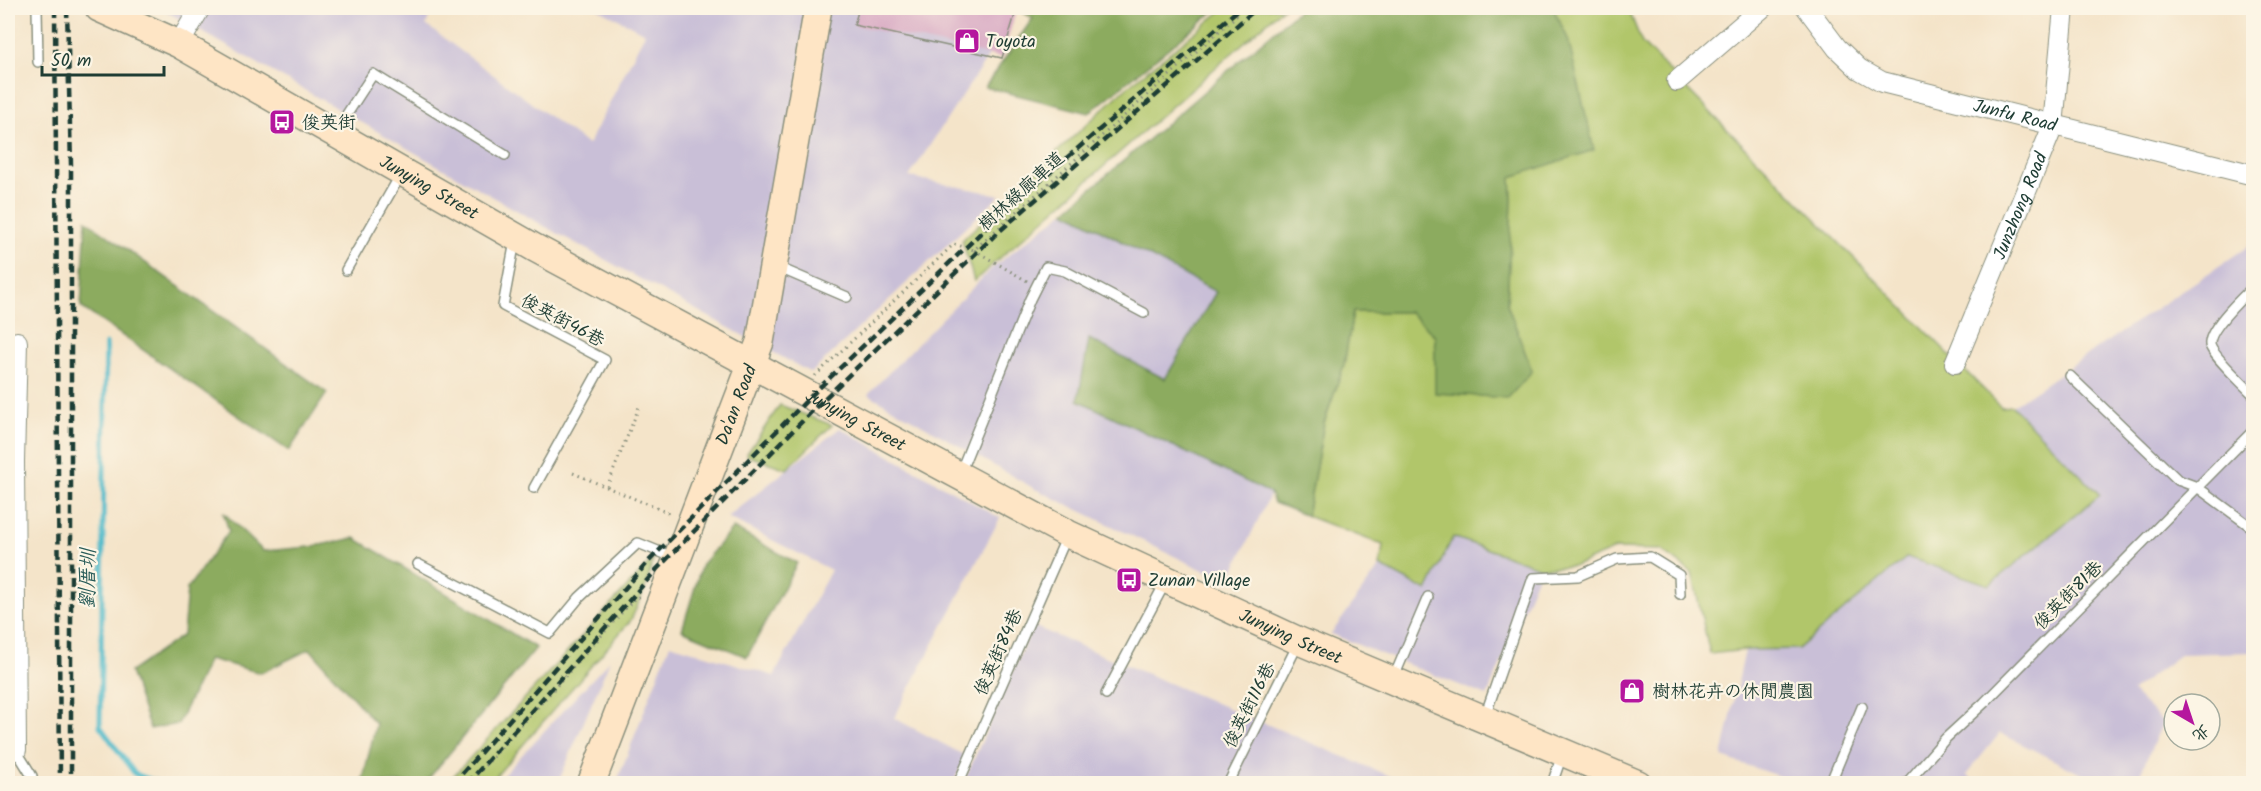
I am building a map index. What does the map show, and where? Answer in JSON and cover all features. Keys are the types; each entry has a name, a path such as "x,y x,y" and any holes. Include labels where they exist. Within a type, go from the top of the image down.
{"street":[{"name":"Junying Street","path":"99,8 179,44 515,237 1068,534 1299,640 1638,783"},
{"path":"179,44 200,8"},
{"name":"Da'an Road","path":"591,783 679,559 760,342 818,8"},
{"path":"1677,81 1762,8"},
{"name":"Junfu Road","path":"1807,8 1837,48 1858,69 1882,82 2253,175"},
{"name":"Junzhong Road","path":"1955,363 2053,126 2064,8"},
{"path":"16,750 11,461 17,342"}],"lane":[{"path":"37,8 38,62"},
{"path":"335,133 372,74 505,155"},
{"path":"346,270 402,172"},
{"name":"俊英街46巷","path":"515,237 503,306 605,360 534,488"},
{"path":"774,266 847,297"},
{"path":"959,475 1046,267 1065,271 1144,313"},
{"path":"2253,286 2230,310 2212,334 2210,346 2253,394"},
{"path":"2070,376 2178,480 2197,487 2253,529"},
{"name":"俊英街81巷","path":"1906,783 1946,738 1984,703 2253,430"},
{"name":"俊英街84巷","path":"958,783 1068,534"},
{"path":"418,564 550,633 579,598 638,543 679,559"},
{"path":"1484,718 1533,578 1578,576 1617,559 1650,557 1679,574 1680,594"},
{"path":"1106,694 1166,580"},
{"path":"1392,680 1428,597"},
{"name":"俊英街116巷","path":"1228,783 1299,640"},
{"path":"1830,783 1862,707"},
{"path":"16,750 32,776 32,783"},
{"path":"1552,783 1563,751"}],"path":[{"name":"樹林綠廊車道","path":"814,377 954,244 974,250 1245,8"},
{"path":"974,250 1037,286"},
{"path":"607,487 639,407"},
{"path":"573,473 693,521"},
{"path":"469,783 634,599 648,593"}],"shaded area":[{"path":"160,8 433,8 426,25 588,145 645,33 597,8 1020,8 909,177 1000,195 811,373 546,227"},
{"path":"1065,211 1217,292 1165,379 1078,400 1271,493 1228,582 1035,489 868,394 992,268"},
{"path":"2253,243 2253,652 2181,654 2132,691 2162,721 2136,783 2099,783 2000,733 1966,775 1978,783 1799,783 1722,757 1745,650 1798,649 1907,557 1989,585 2100,495 2012,406"},
{"path":"840,428 1000,518 894,718 966,756 953,783 616,784 670,644 774,676 831,570 727,517"},
{"path":"1453,536 1541,568 1487,696 1331,634 1380,566 1427,591"},
{"path":"1033,626 1406,783 963,784"},
{"path":"610,660 558,783 496,783"}],"green space":[{"path":"1015,8 1218,8 1089,113 985,87 1033,18"},
{"path":"1225,8 1283,8 974,281 962,240 1127,87"},
{"path":"1301,8 1553,8 1568,39 1594,150 1511,177 1507,304 1532,371 1508,398 1435,393 1435,336 1410,312 1353,312 1344,365 1324,423 1307,516 1274,503 1270,493 1078,400 1089,339 1165,379 1216,292 1065,211"},
{"path":"1553,8 1628,8 1642,43 2001,407 2012,406 2100,495 1989,585 1907,557 1798,649 1745,650 1710,654 1692,573 1661,550 1615,549 1575,566 1541,568 1453,537 1427,591 1380,566 1383,545 1307,516 1324,423 1344,365 1353,312 1410,312 1435,336 1436,393 1532,371 1507,304 1511,176 1568,39"},
{"path":"86,220 327,393 289,451 81,307"},
{"path":"780,405 832,425 787,469 746,455"},
{"path":"223,512 263,551 310,547 355,538 536,648 425,783 362,783 376,724 310,649 261,673 209,659 178,724 150,729 130,672 183,635 187,589 229,531"},
{"path":"733,528 797,563 747,657 682,630 702,564"},
{"path":"653,559 647,584 631,620 490,783 447,783"}],"building":[{"name":"Toyota","path":"859,8 1017,8 1002,58 854,25"}],"waterway":[{"name":"劉厝圳","path":"106,344 100,726 135,774 163,784"}],"railway":[{"path":"55,8 60,784"},
{"path":"67,8 71,165 71,784"},
{"path":"453,784 649,561 816,391 987,227 1240,8"},
{"path":"467,784 657,569 823,400 995,235 1257,8"}],"place":[{"name":"Toyota","path":"967,41"},
{"name":"俊英街","path":"282,122"},
{"name":"Zunan Village","path":"1129,580"},
{"name":"樹林花卉の休閒農園","path":"1632,691"}]}
